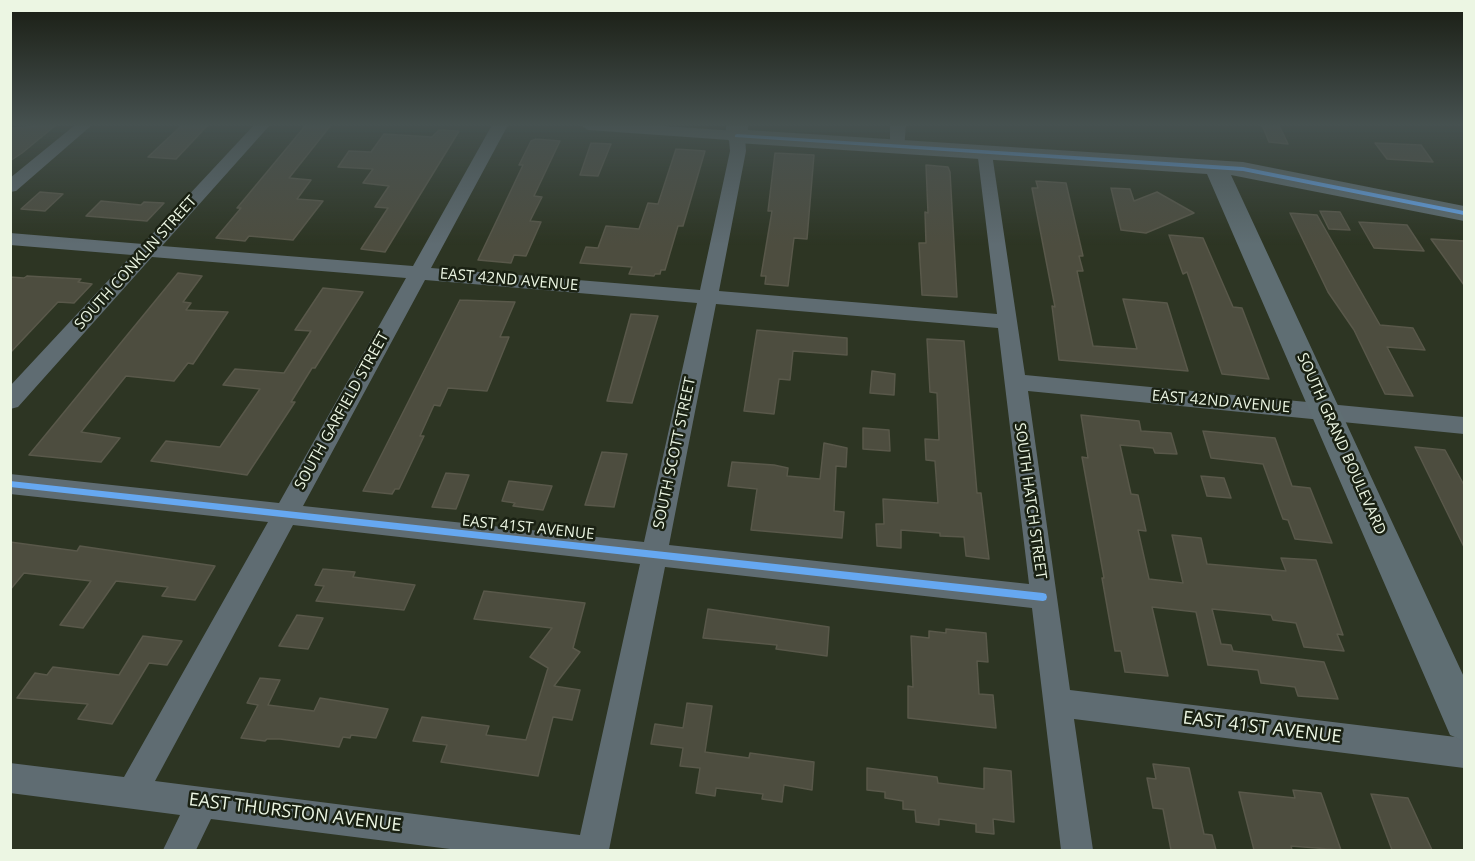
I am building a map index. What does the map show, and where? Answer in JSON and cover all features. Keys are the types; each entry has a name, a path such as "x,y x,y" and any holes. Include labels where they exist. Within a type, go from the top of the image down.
{"main road":[{"path":"1137,165 1184,180 1240,219"},
{"path":"1189,165 1271,174 1464,213"},
{"name":"SOUTH GRAND BOULEVARD","path":"1216,167 1464,721"}],"street":[{"path":"10,188 37,165"},
{"name":"SOUTH CONKLIN STREET","path":"10,401 225,165"},
{"name":"SOUTH GARFIELD STREET","path":"133,792 478,165"},
{"name":"SOUTH SCOTT STREET","path":"593,850 735,165"},
{"name":"SOUTH HATCH STREET","path":"987,165 1077,850"},
{"name":"EAST 42ND AVENUE","path":"10,239 1007,322"},
{"name":"EAST 42ND AVENUE","path":"1014,382 1464,424"},
{"name":"EAST 41ST AVENUE","path":"10,484 1043,597"},
{"name":"EAST 41ST AVENUE","path":"1059,703 1464,753"},
{"name":"EAST THURSTON AVENUE","path":"10,777 579,850"},
{"path":"179,850 204,801"}],"building":[{"path":"273,165 299,165 289,178 311,180 297,199 323,201 293,240 249,236 245,241 216,238 241,208 237,208"},
{"path":"438,165 385,252 361,249 388,208 375,207 389,186 363,183 373,169 338,167"},
{"path":"523,165 549,165 534,196 542,197 530,221 541,222 526,256 514,255 511,263 478,260"},
{"path":"583,165 602,165 598,176 580,175"},
{"path":"671,165 701,165 683,226 678,226 665,270 661,270 660,274 654,276 629,274 632,267 580,263 586,247 598,248 606,226 639,229 648,203 658,204"},
{"path":"774,165 813,165 807,239 794,238 788,286 765,284 766,276 761,276 772,211 768,211"},
{"path":"926,165 948,167 957,297 922,295 919,243 926,243 925,212 928,213"},
{"path":"1036,181 1066,183 1083,256 1079,256 1083,271 1077,271 1093,346 1137,349 1123,299 1167,303 1188,371 1059,360 1052,306 1055,307 1032,188 1038,188"},
{"path":"1111,188 1130,189 1134,201 1157,192 1194,213 1146,233 1121,230"},
{"path":"40,192 63,194 45,211 21,209"},
{"path":"101,201 141,205 144,202 164,203 147,221 86,216"},
{"path":"1320,211 1340,212 1350,230 1329,229"},
{"path":"1290,213 1317,215 1380,325 1413,328 1425,350 1387,347 1413,396 1385,394 1354,330 1328,292"},
{"path":"1359,222 1407,225 1424,251 1374,248"},
{"path":"1169,235 1203,238 1233,307 1242,308 1269,379 1222,374 1187,272 1183,274"},
{"path":"1431,239 1464,241 1464,285"},
{"path":"178,273 202,276 183,302 191,303 186,310 228,312 193,364 188,363 174,381 126,376 81,432 120,438 101,462 29,455"},
{"path":"27,276 81,279 78,282 92,284 74,303 58,302 10,353 10,277 24,278"},
{"path":"323,288 363,292 315,368 312,368 291,402 295,402 247,475 151,461 166,441 220,447 260,389 223,385 235,369 284,373 311,331 295,330"},
{"path":"460,300 515,302 500,337 509,337 487,391 448,388 440,406 434,405 420,436 424,436 399,489 395,489 392,494 363,491"},
{"path":"631,314 658,316 632,403 607,401"},
{"path":"757,330 847,338 847,355 793,351 790,380 779,379 774,414 744,411"},
{"path":"927,339 964,341 977,493 981,493 989,559 966,556 964,537 940,536 940,533 901,530 901,548 877,546 876,524 884,524 883,499 938,503 935,461 926,460 925,439 939,440 937,393 930,392"},
{"path":"872,371 895,374 894,395 870,393"},
{"path":"1081,415 1139,421 1141,431 1171,433 1177,454 1155,453 1153,448 1120,445 1131,494 1138,495 1146,531 1138,530 1149,579 1183,583 1172,535 1201,538 1207,564 1286,571 1281,558 1316,560 1343,635 1337,634 1344,651 1304,647 1296,623 1273,620 1271,615 1212,609 1221,644 1231,645 1233,651 1324,662 1338,699 1298,696 1295,687 1261,683 1258,670 1208,665 1196,612 1152,607 1168,676 1125,672 1121,651 1115,651 1102,578 1104,578 1082,457 1088,458"},
{"path":"863,428 889,430 890,451 863,449"},
{"path":"1203,431 1275,438 1292,486 1310,488 1332,543 1295,539 1288,520 1283,519 1263,464 1211,458"},
{"path":"824,443 847,448 846,467 836,466 834,511 844,512 842,538 751,530 757,489 728,486 732,462 774,465 788,468 787,476 820,479"},
{"path":"1415,447 1445,450 1464,485 1464,547"},
{"path":"602,452 627,454 614,507 585,505"},
{"path":"446,473 469,475 456,509 432,507"},
{"path":"1201,476 1224,478 1231,498 1207,496"},
{"path":"509,481 552,486 543,510 513,506 515,503 502,501"},
{"path":"10,542 77,551 80,546 215,566 195,600 162,596 168,587 116,581 83,628 60,625 91,581 24,573 10,590"},
{"path":"323,569 355,572 353,577 415,585 404,610 316,601 324,586 315,585"},
{"path":"484,591 585,603 573,648 580,652 554,686 580,690 572,720 553,717 538,776 441,762 447,745 413,741 422,717 489,726 486,735 526,740 548,668 530,657 552,628 474,619"},
{"path":"708,609 829,627 827,656 776,649 777,645 703,638"},
{"path":"297,615 323,618 308,649 279,646"},
{"path":"946,629 986,633 988,662 977,661 979,694 993,695 996,728 908,718 908,686 913,687 911,636 929,638 929,631 946,633"},
{"path":"143,636 182,641 167,665 149,663 112,724 78,719 88,704 17,698 35,673 47,675 53,667 119,675"},
{"path":"260,678 280,680 268,705 314,711 320,698 388,709 376,738 351,735 350,738 343,737 339,747 280,739 265,741 241,738 258,705 247,703"},
{"path":"687,703 712,706 705,752 749,758 750,753 814,762 812,790 784,785 782,802 762,799 763,794 716,788 715,796 696,793 700,768 680,766 683,748 651,744 655,724 683,728"},
{"path":"1153,764 1189,768 1204,834 1212,835 1216,850 1171,850 1163,809 1153,808 1147,778 1156,779"},
{"path":"867,768 937,777 938,783 984,789 984,768 1011,771 1014,822 993,819 994,834 976,832 976,824 939,819 939,825 916,822 915,810 903,809 903,801 885,798 885,792 867,790"},
{"path":"1293,790 1321,793 1341,850 1291,846 1292,850 1254,850 1239,792 1295,798"},
{"path":"1371,794 1408,798 1432,850 1392,850"}],"cycle path":[{"path":"1184,165 1243,169 1464,213"},
{"path":"10,484 1043,597"}]}
